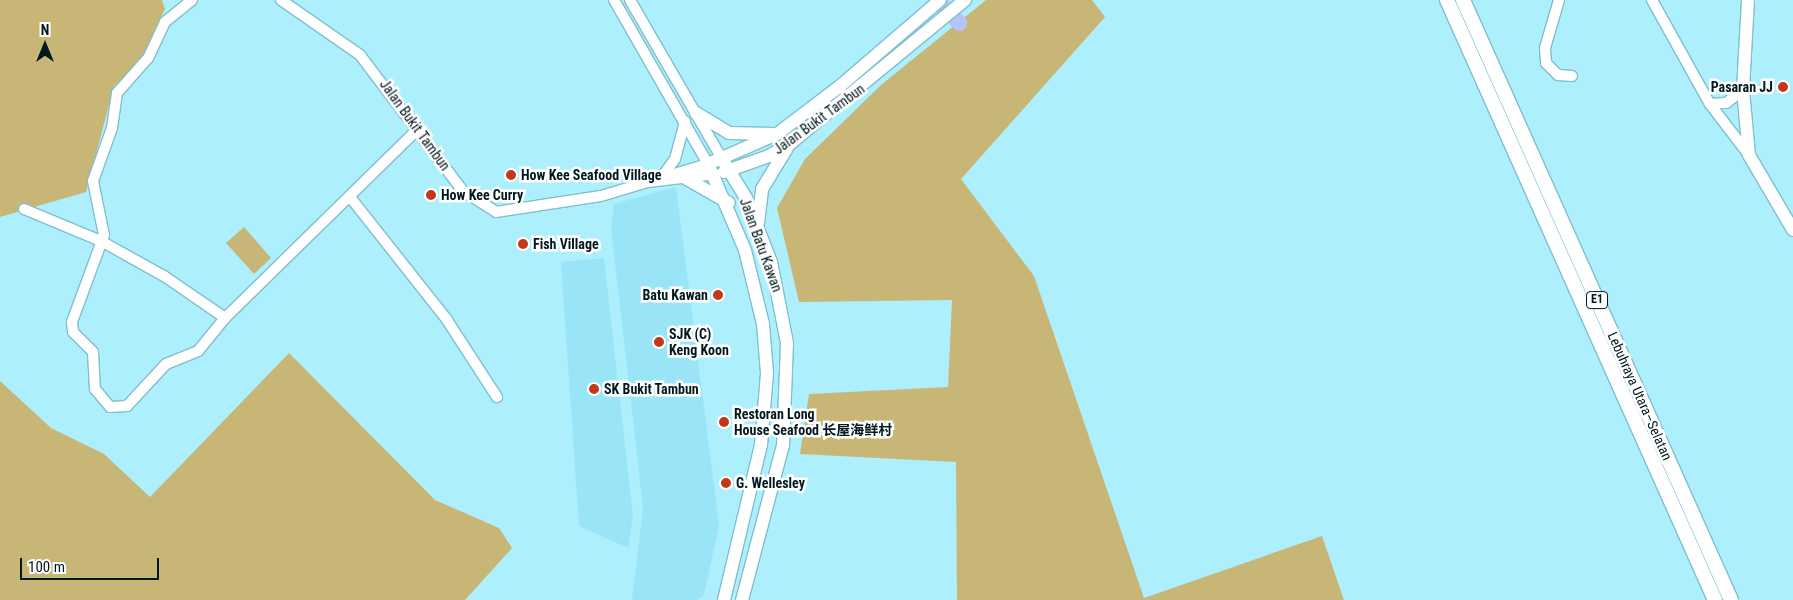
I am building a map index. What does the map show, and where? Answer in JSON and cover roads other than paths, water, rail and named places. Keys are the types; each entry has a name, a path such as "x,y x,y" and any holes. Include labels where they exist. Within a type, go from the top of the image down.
{"highway":[{"name":"Lebuhraya Utara–Selatan","path":"1447,0 1715,600"},
{"name":"Lebuhraya Utara–Selatan","path":"1463,0 1731,600"}],"main road":[{"name":"Jalan Bukit Tambun","path":"708,164 776,134 940,0"},
{"path":"1748,0 1743,90 1749,155 1793,230"},
{"name":"Jalan Bukit Tambun","path":"716,174 730,170 792,142 962,2"},
{"path":"690,116 729,133 776,134"},
{"path":"758,228 762,189 792,142"},
{"name":"Jalan Batu Kawan","path":"722,159 730,170 758,228 783,306 787,410 775,478 742,600"},
{"name":"Jalan Batu Kawan","path":"708,164 716,174 729,203 763,324 767,373 761,445 724,600"},
{"path":"687,179 729,203"}],"street":[{"path":"192,0 165,22 148,58 117,93 112,128 92,189 104,235 72,322 73,332 93,352 95,389 110,407 127,406 166,364 196,353 225,318 416,131"},
{"name":"Jalan Bukit Tambun","path":"281,0 360,55 416,131 470,199 496,212 552,206 647,182 687,179 716,174"},
{"path":"614,0 690,116 722,159"},
{"path":"630,0 690,116 708,164"},
{"path":"1559,0 1545,48 1546,63 1558,75 1572,76"},
{"path":"1652,0 1710,104 1749,155"},
{"path":"1710,104 1726,103 1743,90"},
{"path":"664,174 675,158 690,116"},
{"name":"Jalan Bukit Tambun","path":"647,182 664,174 708,164"},
{"path":"350,197 447,320 497,397"},
{"path":"24,209 101,242 164,276 225,318"}],"waterway":[{"path":"937,0 959,23"}],"place":[{"name":"Pasaran JJ","path":"1783,87"},
{"name":"How Kee Seafood Village","path":"511,175"},
{"name":"How Kee Curry","path":"431,195"},
{"name":"Fish Village","path":"523,244"},
{"name":"Batu Kawan","path":"718,295"},
{"name":"SJK (C) Keng Koon","path":"659,342"},
{"name":"SK Bukit Tambun","path":"594,389"},
{"name":"Restoran Long House Seafood 长屋海鲜村","path":"724,422"},
{"name":"G. Wellesley","path":"726,483"}]}
